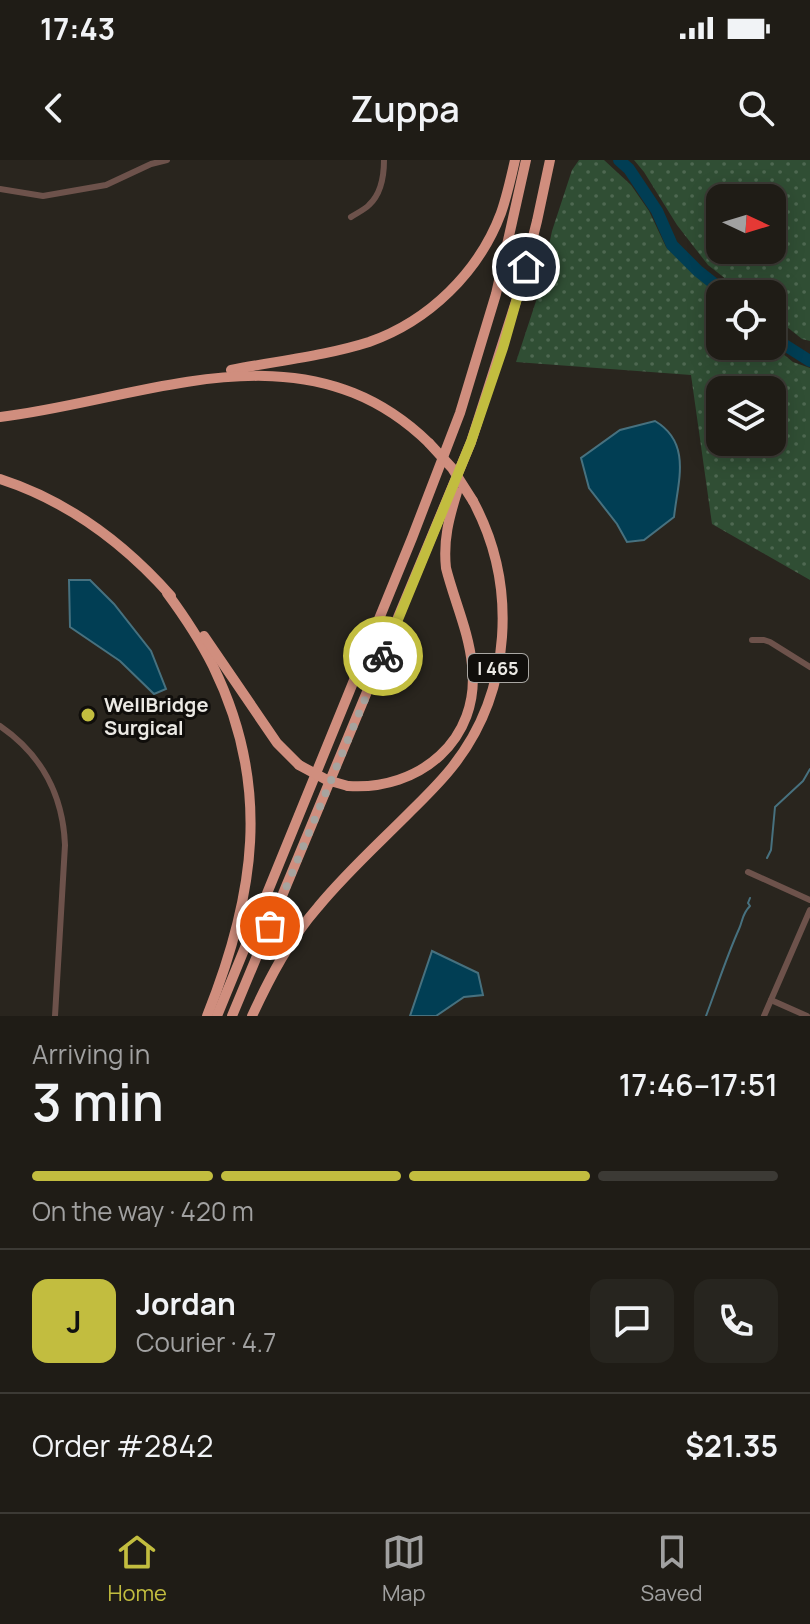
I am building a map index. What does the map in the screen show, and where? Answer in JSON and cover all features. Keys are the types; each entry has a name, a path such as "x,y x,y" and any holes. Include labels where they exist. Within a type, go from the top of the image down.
{"highway":[{"path":"178,384 359,345 388,334 421,315 453,289 486,244 502,210 515,160"},
{"path":"217,1016 455,427 496,294 526,160"},
{"path":"0,479 42,495 90,523 132,556 197,626 277,743 299,765 327,780 348,786 384,785 415,774 444,752 458,733 473,683 472,664 445,552 448,519 516,305 550,161"},
{"name":"I 465","path":"0,417 178,384 248,375 282,375 316,381 355,394 381,407 429,443 452,468 473,501 493,548 500,575 503,631 500,660 481,721 446,775 307,919 277,965 252,1016"},
{"path":"232,1016 471,442"},
{"path":"167,593 201,644 227,699 244,758 251,807 250,852 242,910 207,1016"}],"street":[{"path":"0,189 43,196 106,185 167,160"},
{"path":"351,217 370,205 384,173 384,160"},
{"path":"752,640 770,642 810,667"},
{"path":"0,726 24,744 42,767 55,792 63,818 65,845 55,1016"},
{"path":"748,872 810,900"},
{"path":"764,1016 810,910"},
{"path":"771,1000 807,1016"}],"green space":[{"path":"579,160 604,160 631,185 649,211 666,247 706,283 706,360 786,360 786,356 810,368 810,580 712,524 691,375 516,362 539,292 552,231 572,170"},
{"path":"634,160 810,160 810,341 802,339 786,326 786,280 727,280 707,264 786,264 786,184 706,184 706,262"}],"water":[{"path":"655,421 667,430 678,452 680,477 674,517 644,540 627,542 589,488 581,458 620,430"},
{"path":"69,580 90,580 114,604 151,651 166,689 154,694 120,661 70,627"},
{"path":"432,951 478,973 483,995 464,997 436,1016 410,1016"}],"waterway":[{"path":"619,160 629,169 657,211 672,245 709,280"},
{"path":"786,346 810,361"},
{"path":"767,858 771,850 775,807 803,781 810,769"},
{"path":"706,1016 744,914 750,906 750,898"}],"way so far":[{"path":"270,926 383,656"}],"place":[{"name":"WellBridge Surgical","path":"88,715"}],"route":[{"path":"383,656 471,442 526,267"}]}
